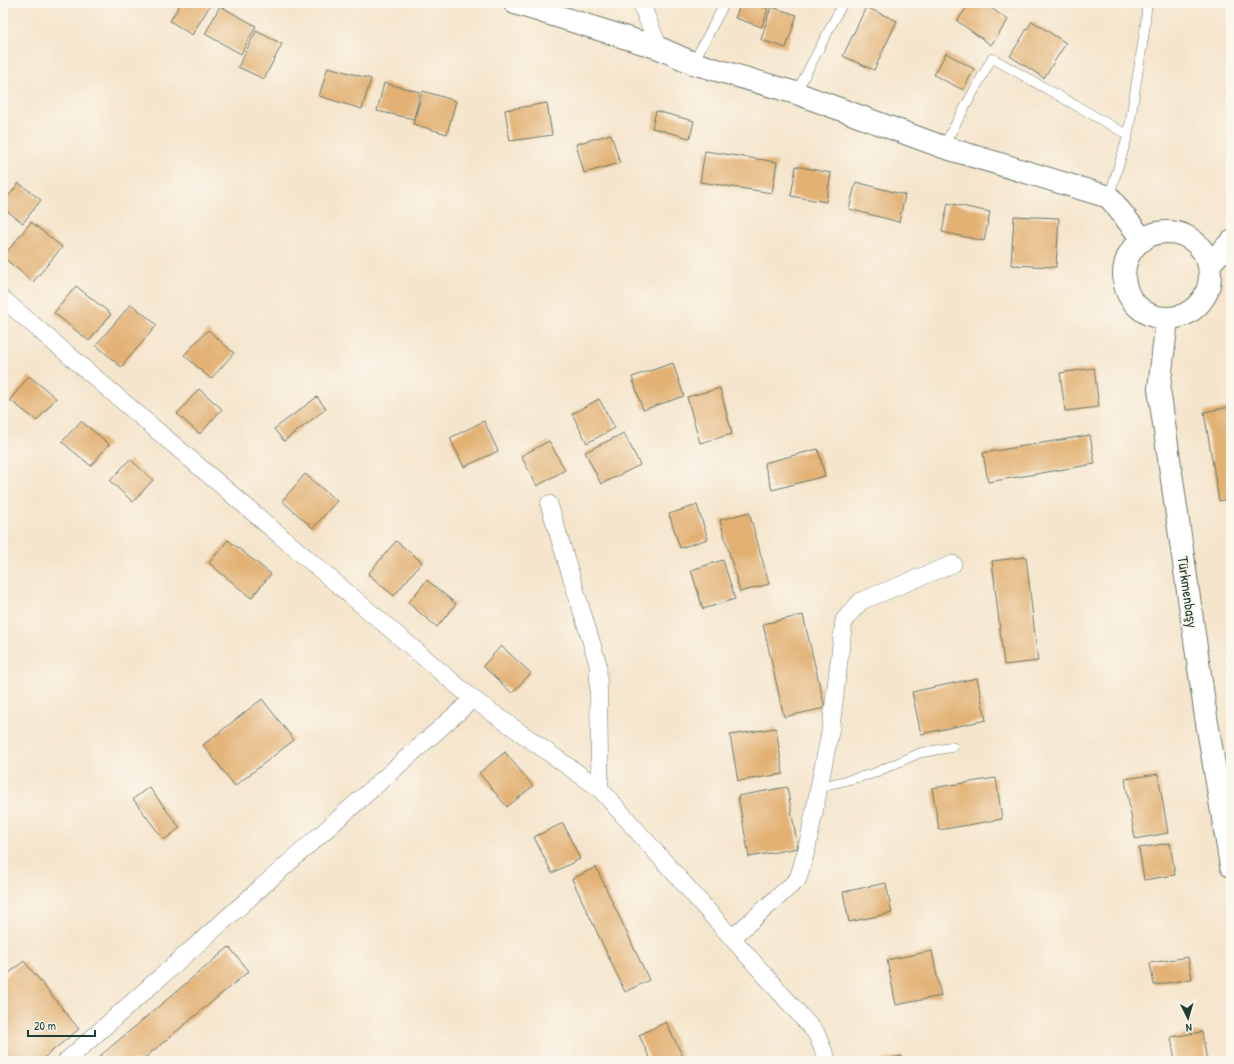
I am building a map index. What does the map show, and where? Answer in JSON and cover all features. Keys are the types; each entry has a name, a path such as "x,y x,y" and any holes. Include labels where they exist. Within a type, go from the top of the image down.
{"street":[{"path":"515,3 659,48 693,63 796,93 943,147 1109,197 1143,240"},
{"path":"641,3 659,48"},
{"path":"1170,232 1184,236 1200,248 1209,264 1210,282 1203,300 1188,313 1167,319 1147,314 1133,302 1126,289 1124,271 1129,253 1138,243 1153,234 1170,232"},
{"path":"1209,264 1231,242"},
{"path":"3,299 473,699 600,789 816,1033 828,1061"},
{"name":"Türkmenbaşy","path":"1167,319 1158,389 1206,717 1231,866"},
{"path":"549,504 598,664 600,789"},
{"path":"732,938 798,879 807,848 831,727 844,620 861,601 953,564"},
{"path":"66,1061 473,699"}],"lane":[{"path":"693,63 725,3"},
{"path":"796,93 843,3"},
{"path":"1109,197 1128,135 1145,28 1147,3"},
{"path":"943,147 992,58 1128,135"},
{"path":"819,786 872,774 920,753 953,747"}],"building":[{"path":"181,3 211,4 192,35 170,21"},
{"path":"741,3 752,3 768,9 762,27 735,18"},
{"path":"970,3 984,3 1008,20 991,45 957,21"},
{"path":"220,6 256,26 241,54 205,34"},
{"path":"771,7 797,15 786,48 761,40"},
{"path":"866,7 897,21 874,70 843,56"},
{"path":"1032,21 1066,43 1044,78 1010,56"},
{"path":"256,31 282,44 264,79 238,67"},
{"path":"946,53 974,69 963,90 934,75"},
{"path":"328,67 371,79 362,109 319,96"},
{"path":"384,83 420,92 414,119 377,111"},
{"path":"423,91 456,101 447,134 413,124"},
{"path":"547,103 552,135 510,141 505,110"},
{"path":"656,111 694,121 690,138 652,128"},
{"path":"611,134 620,163 584,173 576,144"},
{"path":"705,151 777,162 772,193 700,182"},
{"path":"796,166 831,173 826,202 791,196"},
{"path":"856,182 905,195 899,222 849,209"},
{"path":"19,183 41,200 23,223 3,208 3,203"},
{"path":"948,203 990,212 984,241 942,232"},
{"path":"1014,216 1059,218 1056,267 1011,265"},
{"path":"31,222 62,247 33,282 3,257"},
{"path":"76,286 111,314 89,341 54,313"},
{"path":"131,304 157,325 121,367 96,345"},
{"path":"208,330 234,353 211,379 184,355"},
{"path":"673,363 684,396 643,410 632,377"},
{"path":"1094,368 1099,407 1065,411 1060,373"},
{"path":"29,376 56,398 37,421 10,400"},
{"path":"720,388 732,434 700,443 687,397"},
{"path":"199,389 222,409 200,434 177,414"},
{"path":"317,397 326,409 284,441 274,429"},
{"path":"599,399 615,428 587,443 572,414"},
{"path":"1230,407 1231,499 1219,501 1204,412"},
{"path":"81,421 109,444 91,466 62,442"},
{"path":"484,421 498,451 464,467 450,438"},
{"path":"624,433 640,465 601,484 585,452"},
{"path":"1090,435 1095,464 988,482 983,453"},
{"path":"549,441 565,470 537,486 521,456"},
{"path":"818,449 825,476 772,490 764,463"},
{"path":"130,459 153,480 133,502 110,481"},
{"path":"305,474 337,501 313,528 282,501"},
{"path":"697,505 708,539 680,548 669,514"},
{"path":"749,512 769,584 740,592 720,520"},
{"path":"228,540 271,574 251,598 209,563"},
{"path":"396,541 422,562 394,596 368,574"},
{"path":"1026,557 1038,661 1004,665 992,561"},
{"path":"723,560 735,599 703,609 691,570"},
{"path":"427,580 456,604 437,627 408,603"},
{"path":"803,615 825,708 784,717 763,624"},
{"path":"501,646 531,673 512,693 483,666"},
{"path":"977,678 986,720 921,734 912,692"},
{"path":"262,699 294,740 235,786 203,745"},
{"path":"776,728 783,774 738,781 730,735"},
{"path":"505,752 533,786 507,807 479,773"},
{"path":"1158,774 1168,833 1135,839 1125,779"},
{"path":"996,778 1002,819 939,830 932,788"},
{"path":"149,787 180,828 164,840 133,799"},
{"path":"787,787 798,848 749,857 738,796"},
{"path":"563,823 580,859 552,873 534,837"},
{"path":"1170,843 1175,875 1144,880 1139,848"},
{"path":"596,867 649,980 625,992 572,879"},
{"path":"886,883 892,913 849,922 843,892"},
{"path":"229,947 249,971 141,1061 94,1061"},
{"path":"932,951 941,996 896,1005 887,960"},
{"path":"1188,957 1192,979 1154,985 1150,963"},
{"path":"24,961 79,1029 40,1061 3,1061 3,978"},
{"path":"666,1022 685,1061 651,1061 639,1035"},
{"path":"1202,1032 1207,1061 1175,1061 1171,1037"},
{"path":"902,1056 903,1061 882,1060"}]}
